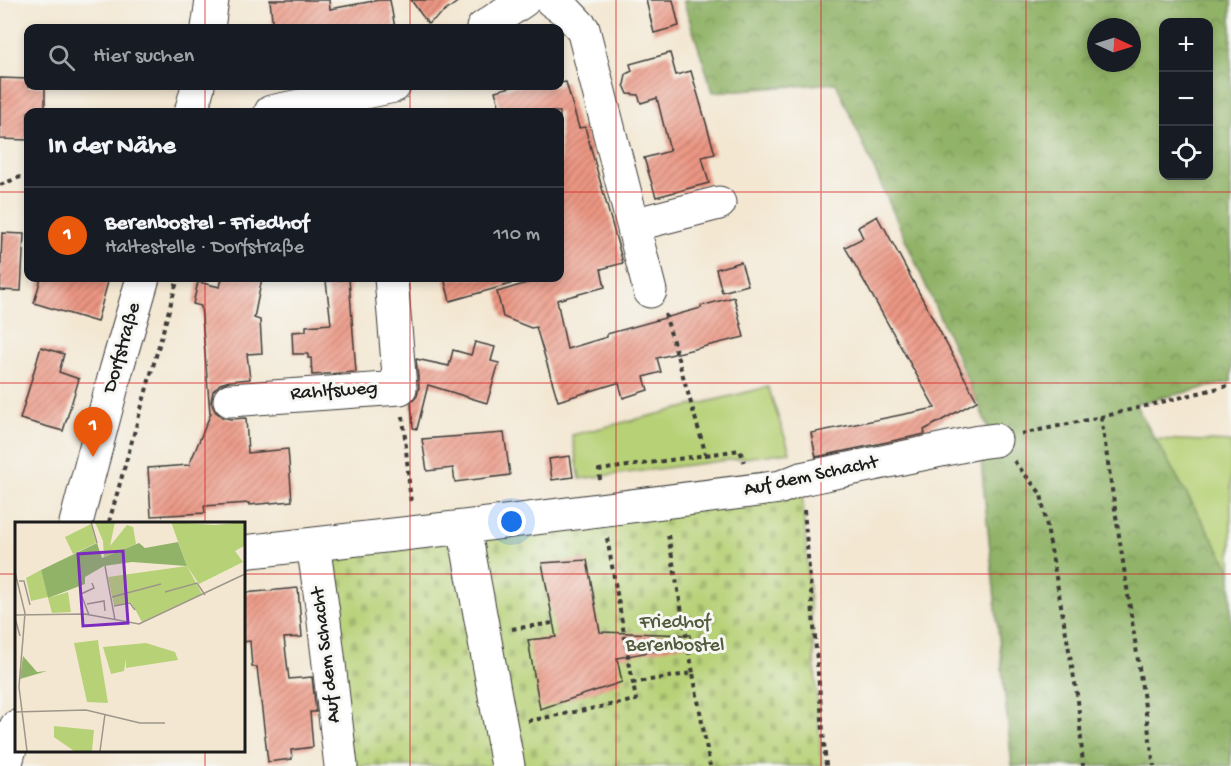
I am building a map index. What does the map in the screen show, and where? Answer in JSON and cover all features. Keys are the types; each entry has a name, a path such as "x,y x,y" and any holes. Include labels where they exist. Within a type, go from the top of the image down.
{"street":[{"path":"209,24 212,0"},
{"path":"489,24 524,0"},
{"path":"551,0 565,10 583,29 650,291"},
{"path":"192,108 197,90"},
{"path":"299,108 383,96"},
{"path":"633,225 719,203"},
{"name":"Dorfstraße","path":"75,522 142,282"},
{"name":"Rahlfsweg","path":"230,400 400,388 391,282"},
{"name":"Auf dem Schacht","path":"244,552 464,528 781,487 801,478 995,440"},
{"path":"464,528 508,766"},
{"name":"Auf dem Schacht","path":"313,544 340,766"},
{"path":"5,766 15,731"}],"path":[{"path":"0,184 24,175"},
{"path":"109,522 177,282"},
{"path":"650,291 662,305 706,455"},
{"path":"1083,766 1078,700 1041,494 995,440 1231,385"},
{"path":"400,388 412,508 417,514 420,533"},
{"path":"1101,417 1154,766"},
{"path":"501,727 636,700 598,470 740,450 746,468"},
{"path":"801,478 826,766"},
{"path":"668,535 710,766"},
{"path":"484,634 553,623"},
{"path":"633,683 693,673"}],"green space":[{"path":"683,0 1231,0 1231,382 1135,404 1231,571 1231,766 1012,766 979,442 995,445 836,83 713,92"},
{"path":"768,387 790,452 580,479 572,435"},
{"path":"1155,439 1231,442 1231,571"},
{"name":"Friedhof Berenbostel","path":"801,479 822,766 346,766 313,544"}],"building":[{"path":"270,0 329,0 330,9 390,0 394,24 273,24"},
{"path":"411,0 460,0 428,24"},
{"path":"646,0 673,0 679,26 654,33"},
{"path":"670,53 676,75 691,71 715,154 702,157 709,183 656,197 644,158 670,151 657,98 641,103 638,95 628,94 624,85 626,74 632,71 630,64"},
{"path":"0,78 24,79 24,90 45,90 45,108 24,108 24,140 0,139"},
{"path":"564,82 566,82 579,128 585,127 623,263 601,269 605,287 557,300 567,349 607,337 607,334 734,297 744,337 657,358 661,372 644,377 648,390 623,398 619,383 617,383 558,401 536,327 531,328 503,317 497,292 531,282 564,282 564,108 500,108 495,91 564,90"},
{"path":"877,216 977,401 924,430 925,434 816,457 811,433 935,408 845,247 863,238 858,227"},
{"path":"2,233 24,234 21,291 0,290"},
{"path":"741,262 748,285 722,292 716,269"},
{"path":"40,282 108,282 97,322 34,303"},
{"path":"198,282 220,287 221,282 261,282 254,318 260,320 262,353 247,354 250,379 220,384 213,391 211,402 215,411 222,417 246,418 248,453 288,449 292,501 204,506 205,513 151,516 148,468 189,465 211,413 201,306 193,304"},
{"path":"326,282 349,282 356,372 312,375 311,358 308,358 308,354 293,354 292,332 306,331 306,326 331,324"},
{"path":"445,282 511,282 511,284 450,301"},
{"path":"475,342 495,347 491,361 499,363 487,403 428,385 417,429 413,428 411,403 417,396 419,387 416,359 449,366 453,350 471,355"},
{"path":"41,347 64,354 59,372 79,379 63,431 20,419"},
{"path":"504,433 510,475 455,482 453,468 427,471 422,439"},
{"path":"570,456 573,477 552,480 549,459"},
{"path":"587,560 600,632 690,635 691,644 617,658 622,682 540,709 528,640 556,637 542,563"},
{"path":"298,588 302,637 284,638 289,679 312,677 316,712 310,712 313,747 291,750 292,759 268,762 257,667 252,667 250,641 244,642 244,593"}],"place":[{"name":"Berenbostel - Friedhof","path":"93,457"}]}
